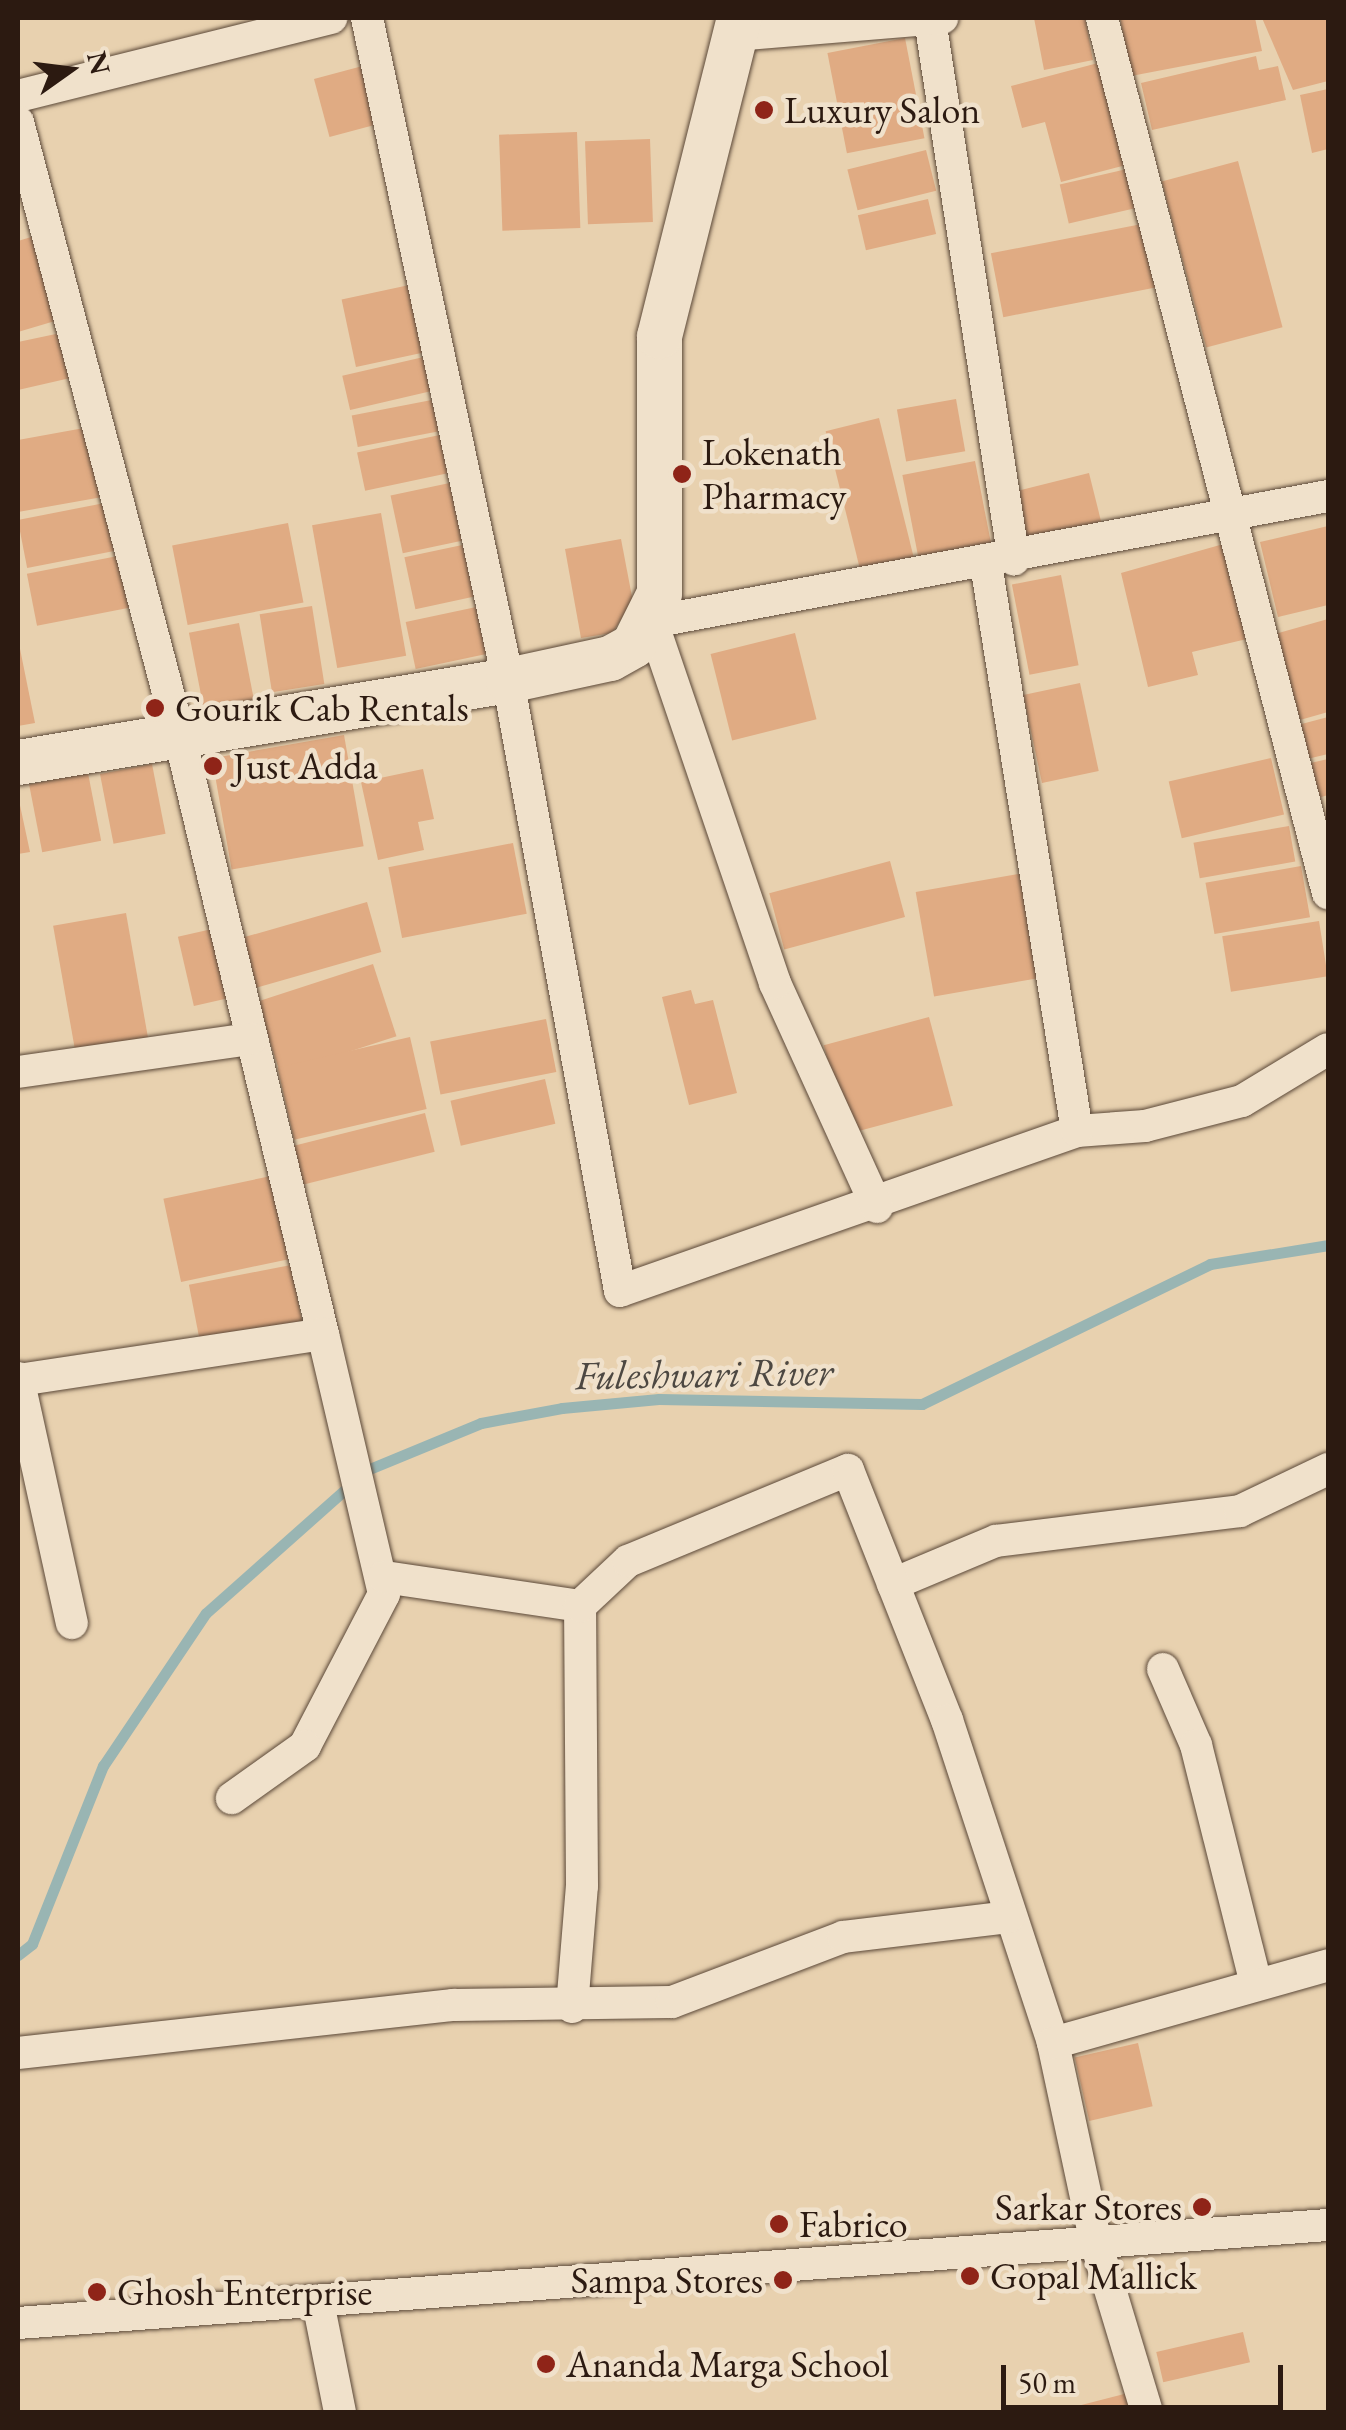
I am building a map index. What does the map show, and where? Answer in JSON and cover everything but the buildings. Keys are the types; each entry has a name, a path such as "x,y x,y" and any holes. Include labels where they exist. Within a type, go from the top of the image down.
{"main road":[{"path":"18,762 180,738 610,658 652,622 661,558 660,336 737,26"}],"street":[{"path":"18,96 332,18"},
{"path":"366,18 508,680 620,1291 877,1207 1077,1130 1145,1126 1242,1100 1328,1050"},
{"path":"1102,18 1328,893"},
{"path":"737,26 936,19 1000,562 1077,1130"},
{"path":"18,122 180,738 322,1334 360,1517 384,1577 384,1594 305,1746 232,1798"},
{"path":"877,1207 776,983 652,622 1000,562 1328,496"},
{"path":"18,1072 252,1039"},
{"path":"72,1623 18,1379 322,1334"},
{"path":"893,1584 996,1542 1240,1511 1328,1469"},
{"path":"572,2007 582,1886 580,1606 628,1561 848,1470 893,1584 1053,2043 1096,2243 1147,2412"},
{"path":"384,1577 580,1606"},
{"path":"1164,1669 1196,1745 1256,1984"},
{"path":"18,2053 453,2006 572,2007 672,2002 842,1938 1009,1917"},
{"path":"1053,2043 1328,1966"},
{"path":"18,2322 1328,2225"},
{"path":"318,2302 340,2412"}],"waterway":[{"name":"Fuleshwari River","path":"18,1955 32,1944 103,1766 206,1613 367,1470 481,1423 562,1408 659,1399 922,1404 1210,1264 1328,1245"}],"place":[{"name":"Luxury Salon","path":"764,110"},
{"name":"Lokenath Pharmacy","path":"682,474"},
{"name":"Gourik Cab Rentals","path":"155,708"},
{"name":"Just Adda","path":"213,766"},
{"name":"Sarkar Stores","path":"1202,2207"},
{"name":"Fabrico","path":"779,2224"},
{"name":"Gopal Mallick","path":"970,2276"},
{"name":"Sampa Stores","path":"783,2280"},
{"name":"Ghosh Enterprise","path":"97,2292"},
{"name":"Ananda Marga School","path":"546,2364"}]}
